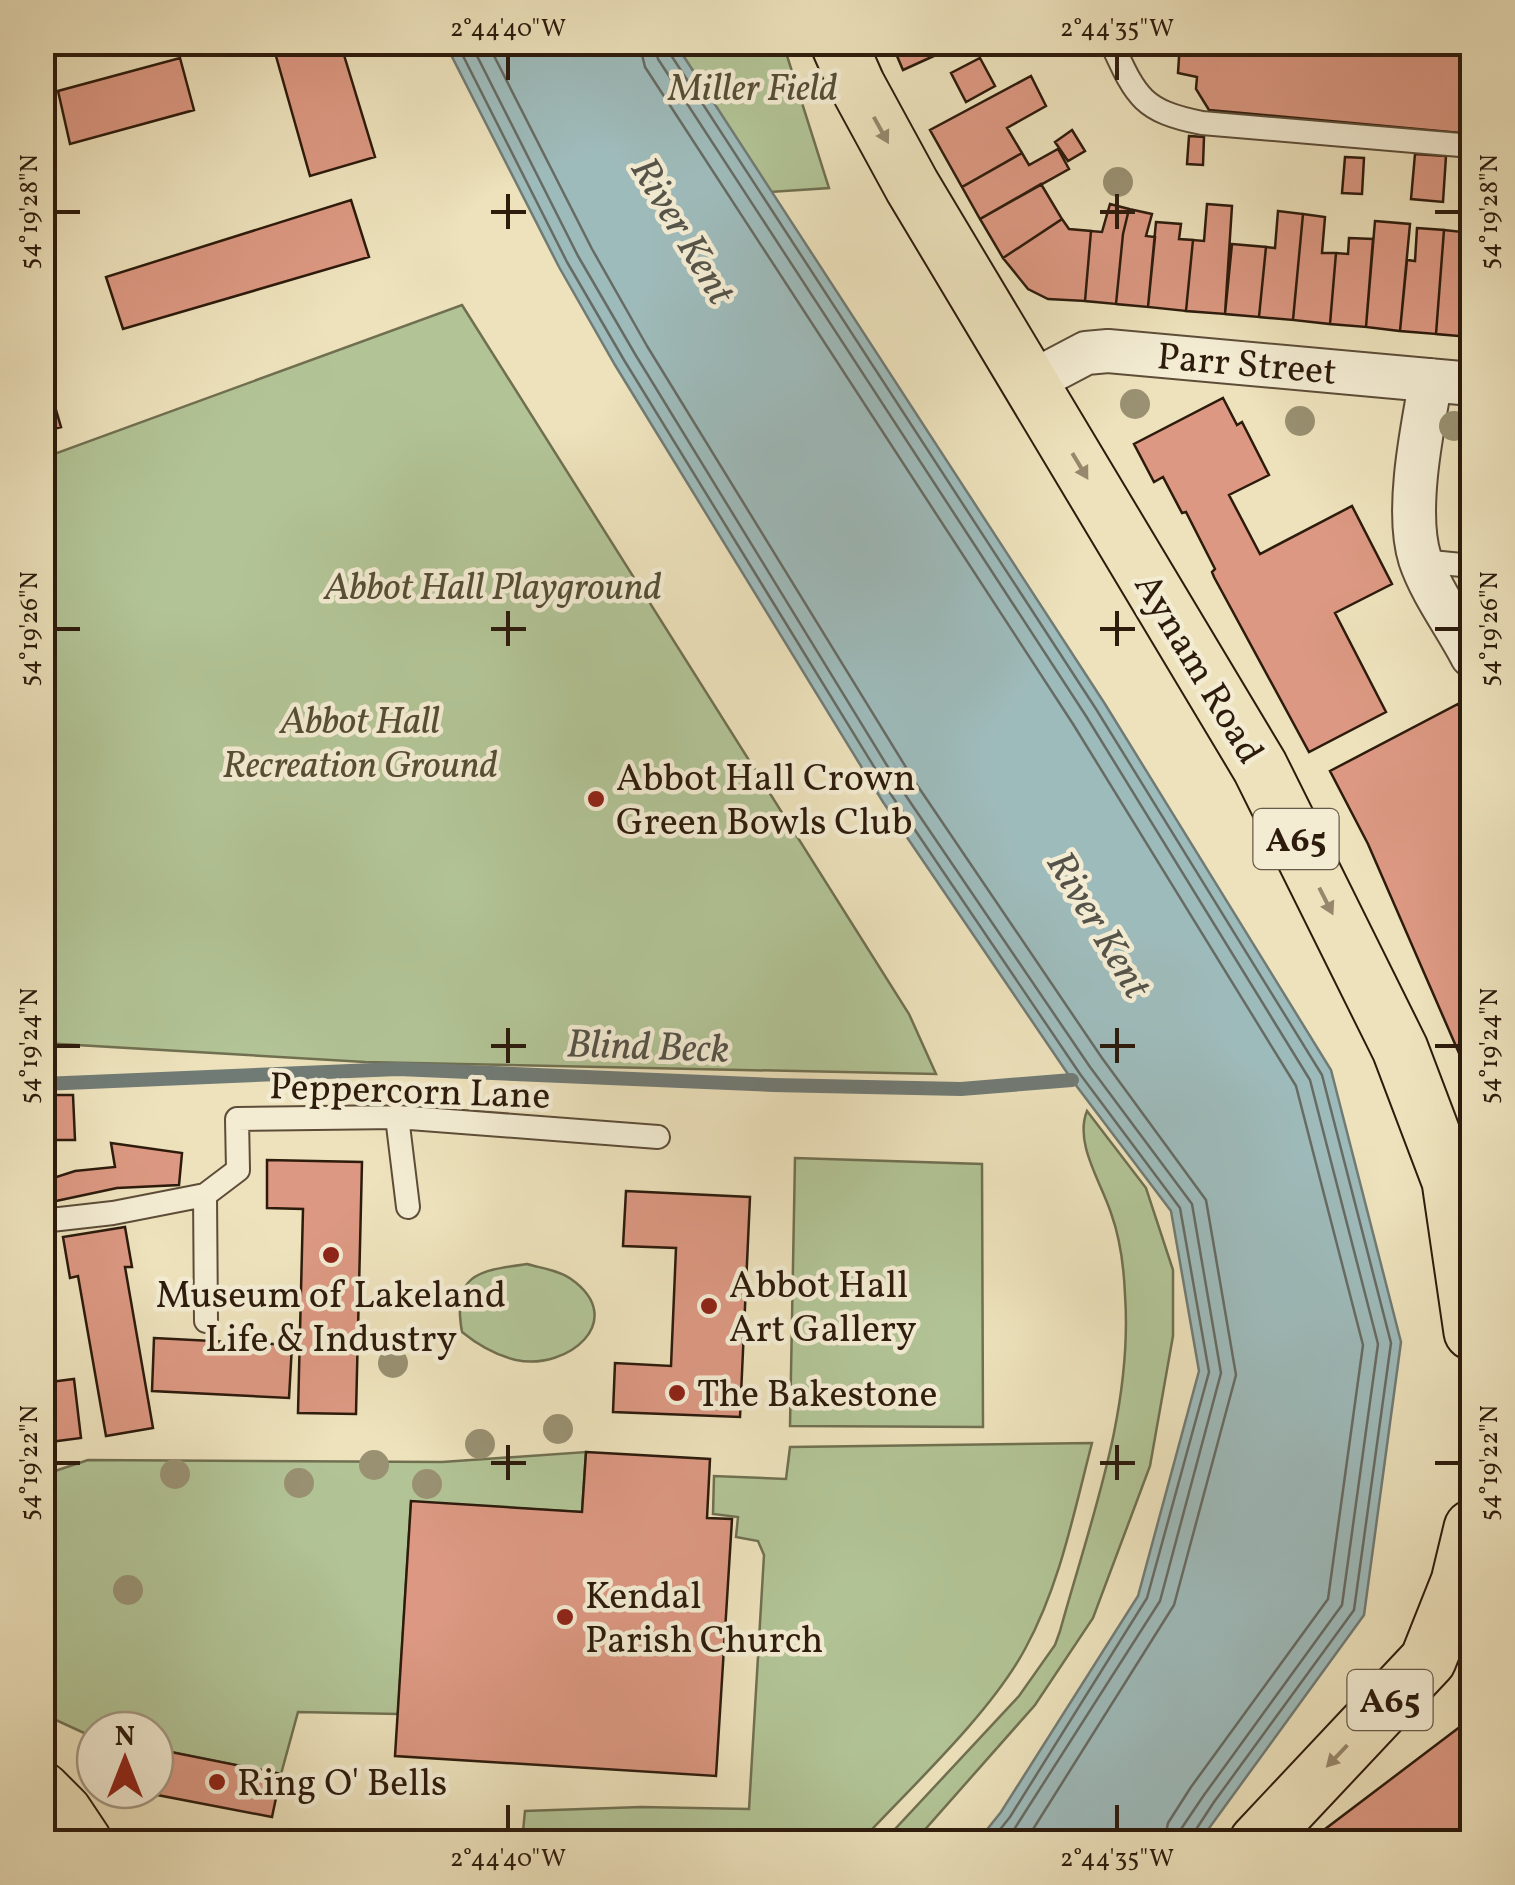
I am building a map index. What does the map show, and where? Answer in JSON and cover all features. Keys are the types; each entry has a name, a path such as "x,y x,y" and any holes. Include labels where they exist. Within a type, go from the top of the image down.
{"highway":[{"name":"Aynam Road","path":"838,42 856,85 912,186 1260,767 1400,1049 1450,1181 1472,1332"},
{"name":"A65","path":"1262,1840 1428,1660 1466,1585 1472,1528"},
{"path":"42,1790 64,1812 84,1842"}],"street":[{"name":"Parr Street","path":"1029,382 1086,353 1108,351 1452,382"},
{"path":"1452,382 1420,438 1414,532 1421,561 1472,656"}],"lane":[{"path":"1111,42 1137,94 1153,110 1170,117 1472,146"},
{"path":"1421,561 1472,566"},
{"path":"397,1117 408,1207"},
{"name":"Peppercorn Lane","path":"205,1195 238,1170 237,1120 397,1117 658,1137"},
{"path":"42,1221 113,1213 205,1195 206,1321"}],"green space":[{"name":"Miller Field","path":"675,43 783,43 829,188 770,192"},
{"name":"Abbot Hall Recreation Ground","path":"462,305 909,1014 936,1074 365,1062 43,1043 43,458"},
{"path":"1087,1111 1146,1188 1173,1270 1173,1336 1150,1466 1093,1618 1035,1705 914,1842 883,1842 1019,1696 1055,1645 1096,1507 1116,1423 1126,1338 1123,1264 1111,1213 1086,1149"},
{"path":"795,1158 982,1164 983,1427 790,1426"},
{"path":"527,1264 571,1279 587,1295 594,1310 593,1326 585,1339 555,1358 508,1358 462,1332 461,1298 472,1279 494,1269"},
{"path":"1092,1443 1057,1574 1025,1649 971,1724 860,1842 522,1842 525,1811 749,1809 764,1555 758,1541 736,1537 738,1517 713,1514 714,1476 786,1479 790,1447"},
{"path":"586,1452 582,1512 411,1502 398,1714 298,1712 281,1774 175,1753 175,1710 75,1710 75,1729 43,1711 42,1479 52,1472 88,1460 442,1462"}],"water":[{"name":"River Kent","path":"445,43 675,43 1105,704 1331,1070 1401,1342 1364,1615 1199,1842 977,1842 1001,1812 1138,1596 1199,1371 1171,1211 1072,1080 883,802 615,365 559,267"}],"building":[{"path":"272,42 340,42 375,157 310,176"},
{"path":"891,42 931,42 936,55 903,70"},
{"path":"1119,42 1180,42 1179,55 1123,50"},
{"path":"1180,42 1472,42 1472,134 1209,110 1196,89 1197,77 1178,73"},
{"path":"180,58 194,110 70,144 58,91"},
{"path":"980,58 995,86 966,102 951,73"},
{"path":"1031,76 1046,106 1007,128 1022,153 962,187 930,130"},
{"path":"1072,130 1085,151 1068,161 1055,142"},
{"path":"1189,136 1204,137 1203,165 1187,164"},
{"path":"1058,149 1069,169 980,219 962,187 1022,153 1029,165"},
{"path":"1415,154 1446,156 1443,202 1411,199"},
{"path":"1345,157 1364,158 1362,194 1342,193"},
{"path":"1041,184 1062,219 1003,258 980,219"},
{"path":"351,200 369,257 123,329 106,277"},
{"path":"1110,204 1129,209 1116,304 1085,301 1091,231 1102,232"},
{"path":"1207,204 1232,206 1225,314 1186,311 1193,240 1204,241"},
{"path":"1129,209 1152,214 1146,236 1155,237 1148,307 1116,304"},
{"path":"1278,211 1303,214 1293,320 1259,317 1266,247 1275,248"},
{"path":"1303,214 1325,217 1322,253 1336,253 1330,324 1293,320"},
{"path":"1062,219 1069,229 1091,231 1085,301 1048,299 1028,289 1003,258"},
{"path":"1375,221 1410,224 1400,331 1366,327"},
{"path":"1156,222 1181,224 1179,239 1193,240 1186,311 1148,307"},
{"path":"1417,228 1444,230 1436,334 1400,331 1407,260 1415,261"},
{"path":"1444,230 1472,233 1470,337 1436,334"},
{"path":"1349,238 1373,239 1366,327 1330,324 1336,253 1348,254"},
{"path":"1232,244 1266,247 1259,317 1225,314"},
{"path":"47,379 61,427 42,432 42,380"},
{"path":"1223,398 1237,425 1242,422 1269,475 1229,495 1260,554 1352,506 1392,584 1335,613 1386,712 1309,752 1214,577 1215,569 1186,512 1182,513 1163,477 1154,482 1134,444"},
{"path":"1458,704 1472,732 1472,1083 1368,844 1330,771"},
{"path":"42,1094 46,1095 47,1140 42,1139"},
{"path":"46,1095 73,1095 75,1140 47,1140"},
{"path":"111,1143 182,1153 179,1185 117,1188 56,1201 50,1179 75,1171 115,1167"},
{"name":"Museum of Lakeland Life & Industry","path":"267,1160 362,1162 356,1414 298,1413 303,1209 267,1208"},
{"name":"Abbot Hall Art Gallery","path":"626,1191 750,1197 740,1417 613,1412 615,1363 671,1366 676,1248 623,1246"},
{"path":"125,1227 132,1267 125,1267 153,1428 106,1436 78,1276 70,1278 63,1237"},
{"path":"154,1338 292,1345 289,1398 152,1391"},
{"path":"74,1379 81,1438 42,1443 42,1383"},
{"name":"Kendal Parish Church","path":"586,1452 710,1459 707,1518 732,1519 716,1776 395,1756 411,1501 582,1512"},
{"path":"1461,1726 1472,1741 1472,1842 1312,1839"},
{"name":"Ring O' Bells","path":"175,1753 281,1774 272,1817 175,1798"}],"waterway":[{"name":"Blind Beck","path":"42,1084 398,1069 961,1089 1072,1080"}],"place":[{"name":"Abbot Hall Crown Green Bowls Club","path":"596,799"},
{"name":"Museum of Lakeland Life & Industry","path":"331,1255"},
{"name":"Abbot Hall Art Gallery","path":"709,1306"},
{"name":"The Bakestone","path":"677,1393"},
{"name":"Kendal Parish Church","path":"565,1617"},
{"name":"Ring O' Bells","path":"217,1782"}],"park label":[{"name":"Abbot Hall Playground","path":"493,586"}]}
